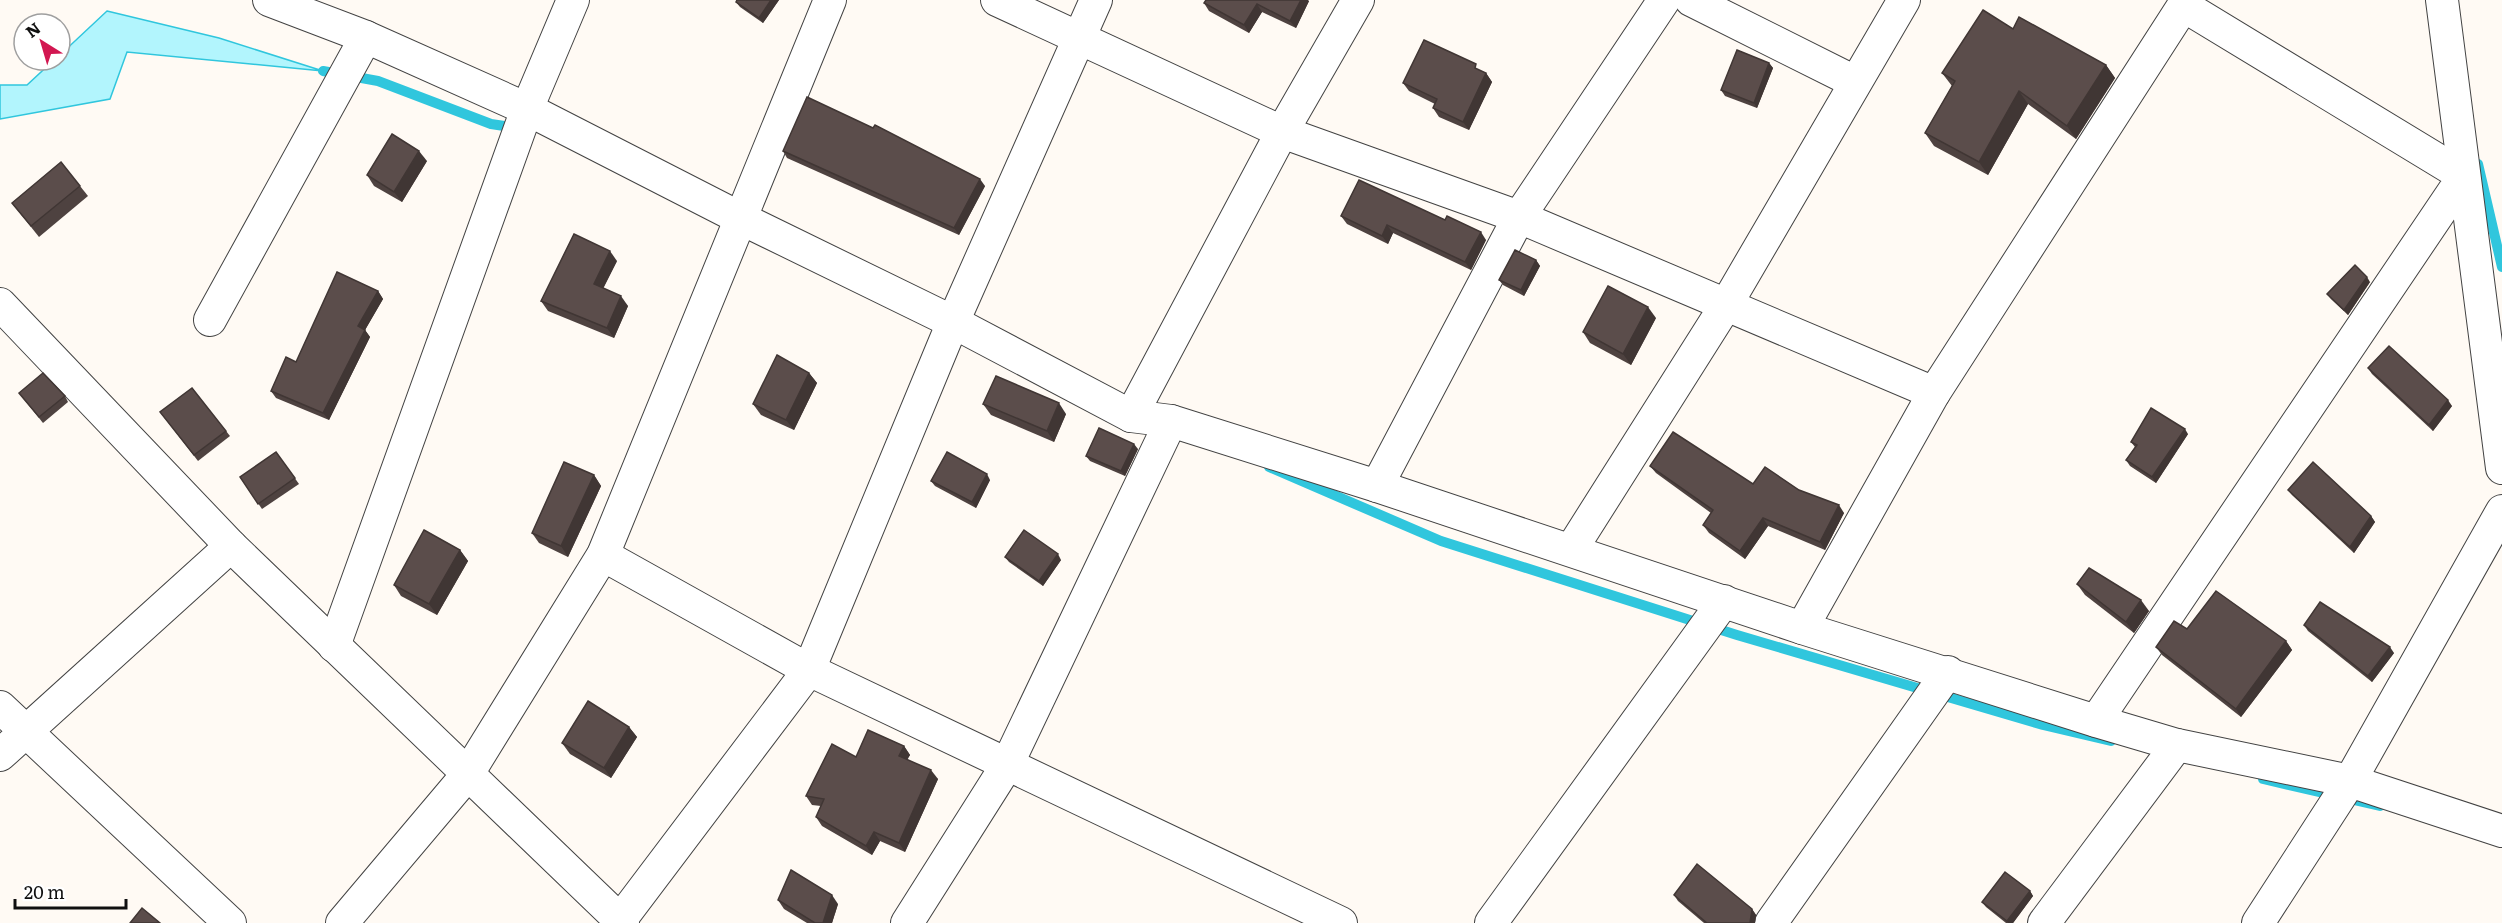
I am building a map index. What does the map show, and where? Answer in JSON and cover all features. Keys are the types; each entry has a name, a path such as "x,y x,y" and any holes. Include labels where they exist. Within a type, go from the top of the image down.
{"street":[{"path":"334,646 527,109 573,0"},
{"path":"342,923 467,775 603,555 830,0"},
{"path":"997,0 1282,132 1519,217 1934,393"},
{"path":"0,304 231,546 620,922 809,670 953,322 1078,36 1096,0"},
{"path":"1131,416 1282,132 1358,0"},
{"path":"1377,486 1519,217 1664,0"},
{"path":"1692,0 1855,82"},
{"path":"1571,550 1726,305 1904,0"},
{"path":"2442,0 2502,468"},
{"path":"1802,628 1934,393 2185,3 2464,176"},
{"path":"289,4 527,109 740,218 953,322 1131,416 1171,421 1377,486 1802,628 1948,672 2096,721 2177,745 2350,781 2502,831"},
{"path":"210,320 366,37"},
{"path":"2096,721 2464,176"},
{"path":"908,923 1007,765 1171,421"},
{"path":"2258,923 2350,781 2502,511"},
{"path":"0,755 231,546"},
{"path":"603,555 809,670 1341,923"},
{"path":"1491,923 1724,601"},
{"path":"1770,923 1948,672"},
{"path":"0,707 230,923"},
{"path":"2044,923 2177,745"}],"water":[{"path":"107,11 219,38 323,71 127,52 110,99 0,119 0,85 27,85 41,72 72,72 72,44"}],"building":[{"path":"737,0 771,0 759,18 736,2"},
{"path":"1206,0 1301,0 1290,21 1257,4 1244,25 1204,3"},
{"path":"1983,10 2013,29 2019,17 2106,65 2067,126 2019,91 1979,162 1925,133 1955,81 1942,73"},
{"path":"1424,40 1476,64 1475,68 1486,73 1463,122 1433,108 1437,99 1403,83"},
{"path":"1737,50 1769,63 1754,103 1721,90"},
{"path":"807,97 873,128 875,125 980,179 954,228 783,151"},
{"path":"392,134 419,151 394,192 367,175"},
{"path":"61,162 80,186 31,226 12,203"},
{"path":"1359,180 1445,220 1447,216 1481,232 1465,262 1387,225 1382,236 1341,216"},
{"path":"574,234 610,251 594,284 621,296 607,328 541,301"},
{"path":"1515,250 1536,260 1521,290 1499,280"},
{"path":"2355,265 2367,277 2344,310 2327,294"},
{"path":"337,272 378,291 358,326 365,330 323,413 271,391 286,357 296,362"},
{"path":"1608,286 1648,307 1623,354 1583,332"},
{"path":"2389,346 2448,400 2429,425 2368,368"},
{"path":"777,355 809,373 786,420 753,404"},
{"path":"43,373 65,396 39,417 19,393"},
{"path":"996,376 1059,403 1047,431 983,404"},
{"path":"192,388 226,431 194,455 160,412"},
{"path":"2151,408 2185,429 2152,477 2126,460 2137,445 2131,442"},
{"path":"1099,428 1134,444 1121,471 1086,456"},
{"path":"1673,432 1753,484 1765,467 1799,490 1839,505 1820,542 1763,518 1740,551 1703,525 1713,510 1650,466"},
{"path":"276,452 295,478 258,504 240,477"},
{"path":"947,452 987,474 972,502 931,481"},
{"path":"564,462 594,475 561,546 532,533"},
{"path":"2313,462 2371,516 2350,547 2288,490"},
{"path":"424,530 460,550 429,604 394,585"},
{"path":"1024,530 1058,554 1039,581 1005,557"},
{"path":"2089,568 2141,600 2126,622 2077,584"},
{"path":"2216,591 2286,641 2236,709 2156,647 2174,621 2187,629"},
{"path":"2320,602 2390,647 2368,676 2304,625"},
{"path":"588,701 629,727 604,768 562,743"},
{"path":"868,730 904,746 899,756 931,770 899,843 874,832 866,846 816,817 824,799 806,796 832,744 856,757"},
{"path":"1697,864 1752,909 1750,923 1707,923 1674,895"},
{"path":"791,870 832,895 823,923 815,923 778,900"},
{"path":"2005,872 2030,891 2007,921 1982,902"},
{"path":"142,908 160,923 130,923"}],"waterway":[{"path":"323,71 378,81 491,124 517,128"},
{"path":"2478,164 2502,267"},
{"path":"1269,467 1441,541 1737,635 2043,725 2111,741"},
{"path":"2263,779 2380,806"}]}
